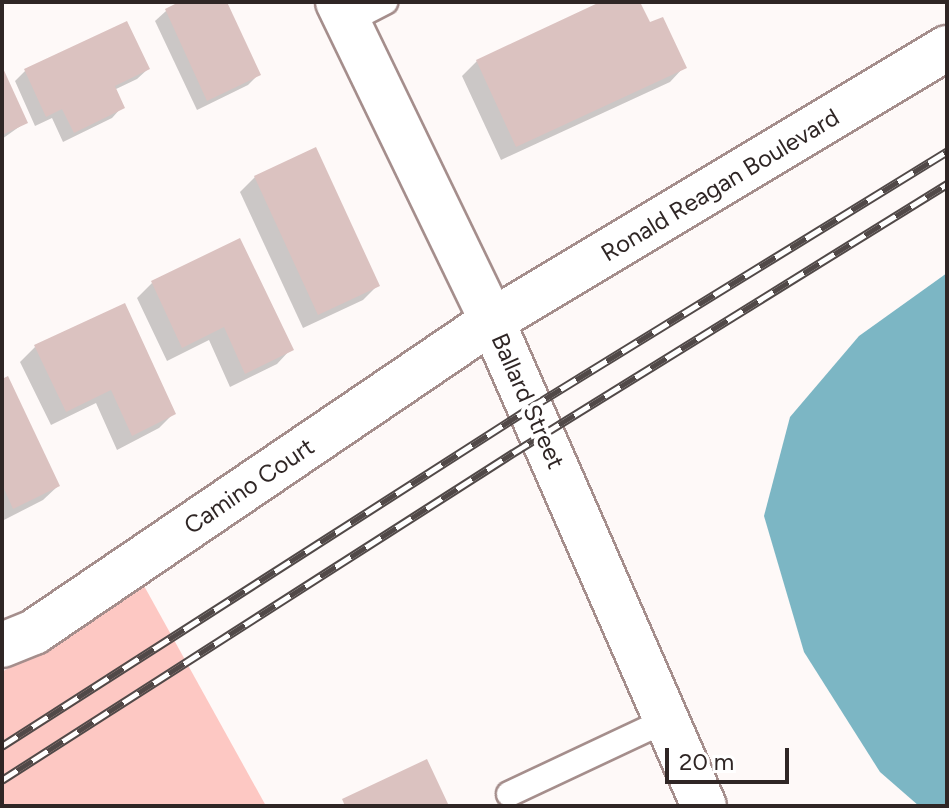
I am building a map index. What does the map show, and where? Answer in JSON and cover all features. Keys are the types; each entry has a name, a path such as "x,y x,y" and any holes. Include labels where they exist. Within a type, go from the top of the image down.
{"street":[{"name":"Ballard Street","path":"357,8 704,806"},
{"name":"Ronald Reagan Boulevard","path":"492,321 947,48"},
{"name":"Camino Court","path":"2,645 34,632 492,321"}],"lane":[{"path":"509,794 666,720"}],"shaded area":[{"path":"143,584 266,806 2,806 2,672"}],"water":[{"path":"947,273 947,806 919,806 880,772 804,652 764,516 790,417 859,336"}],"building":[{"path":"179,2 227,2 261,75 207,101 165,9"},
{"path":"600,2 640,2 650,22 663,17 687,68 516,147 476,60"},
{"path":"127,21 150,69 115,86 125,108 74,133 62,109 46,117 24,69"},
{"path":"2,66 28,123 2,135"},
{"path":"316,147 380,286 318,315 254,176"},
{"path":"240,238 294,350 245,374 224,327 182,348 151,281"},
{"path":"125,303 176,414 132,436 111,390 66,412 34,345"},
{"path":"8,376 60,486 13,509 2,484 2,379"},
{"path":"427,759 449,806 345,806 342,799"}],"railway":[{"path":"2,746 530,408 947,151"},
{"path":"2,780 513,453 947,184"}]}
